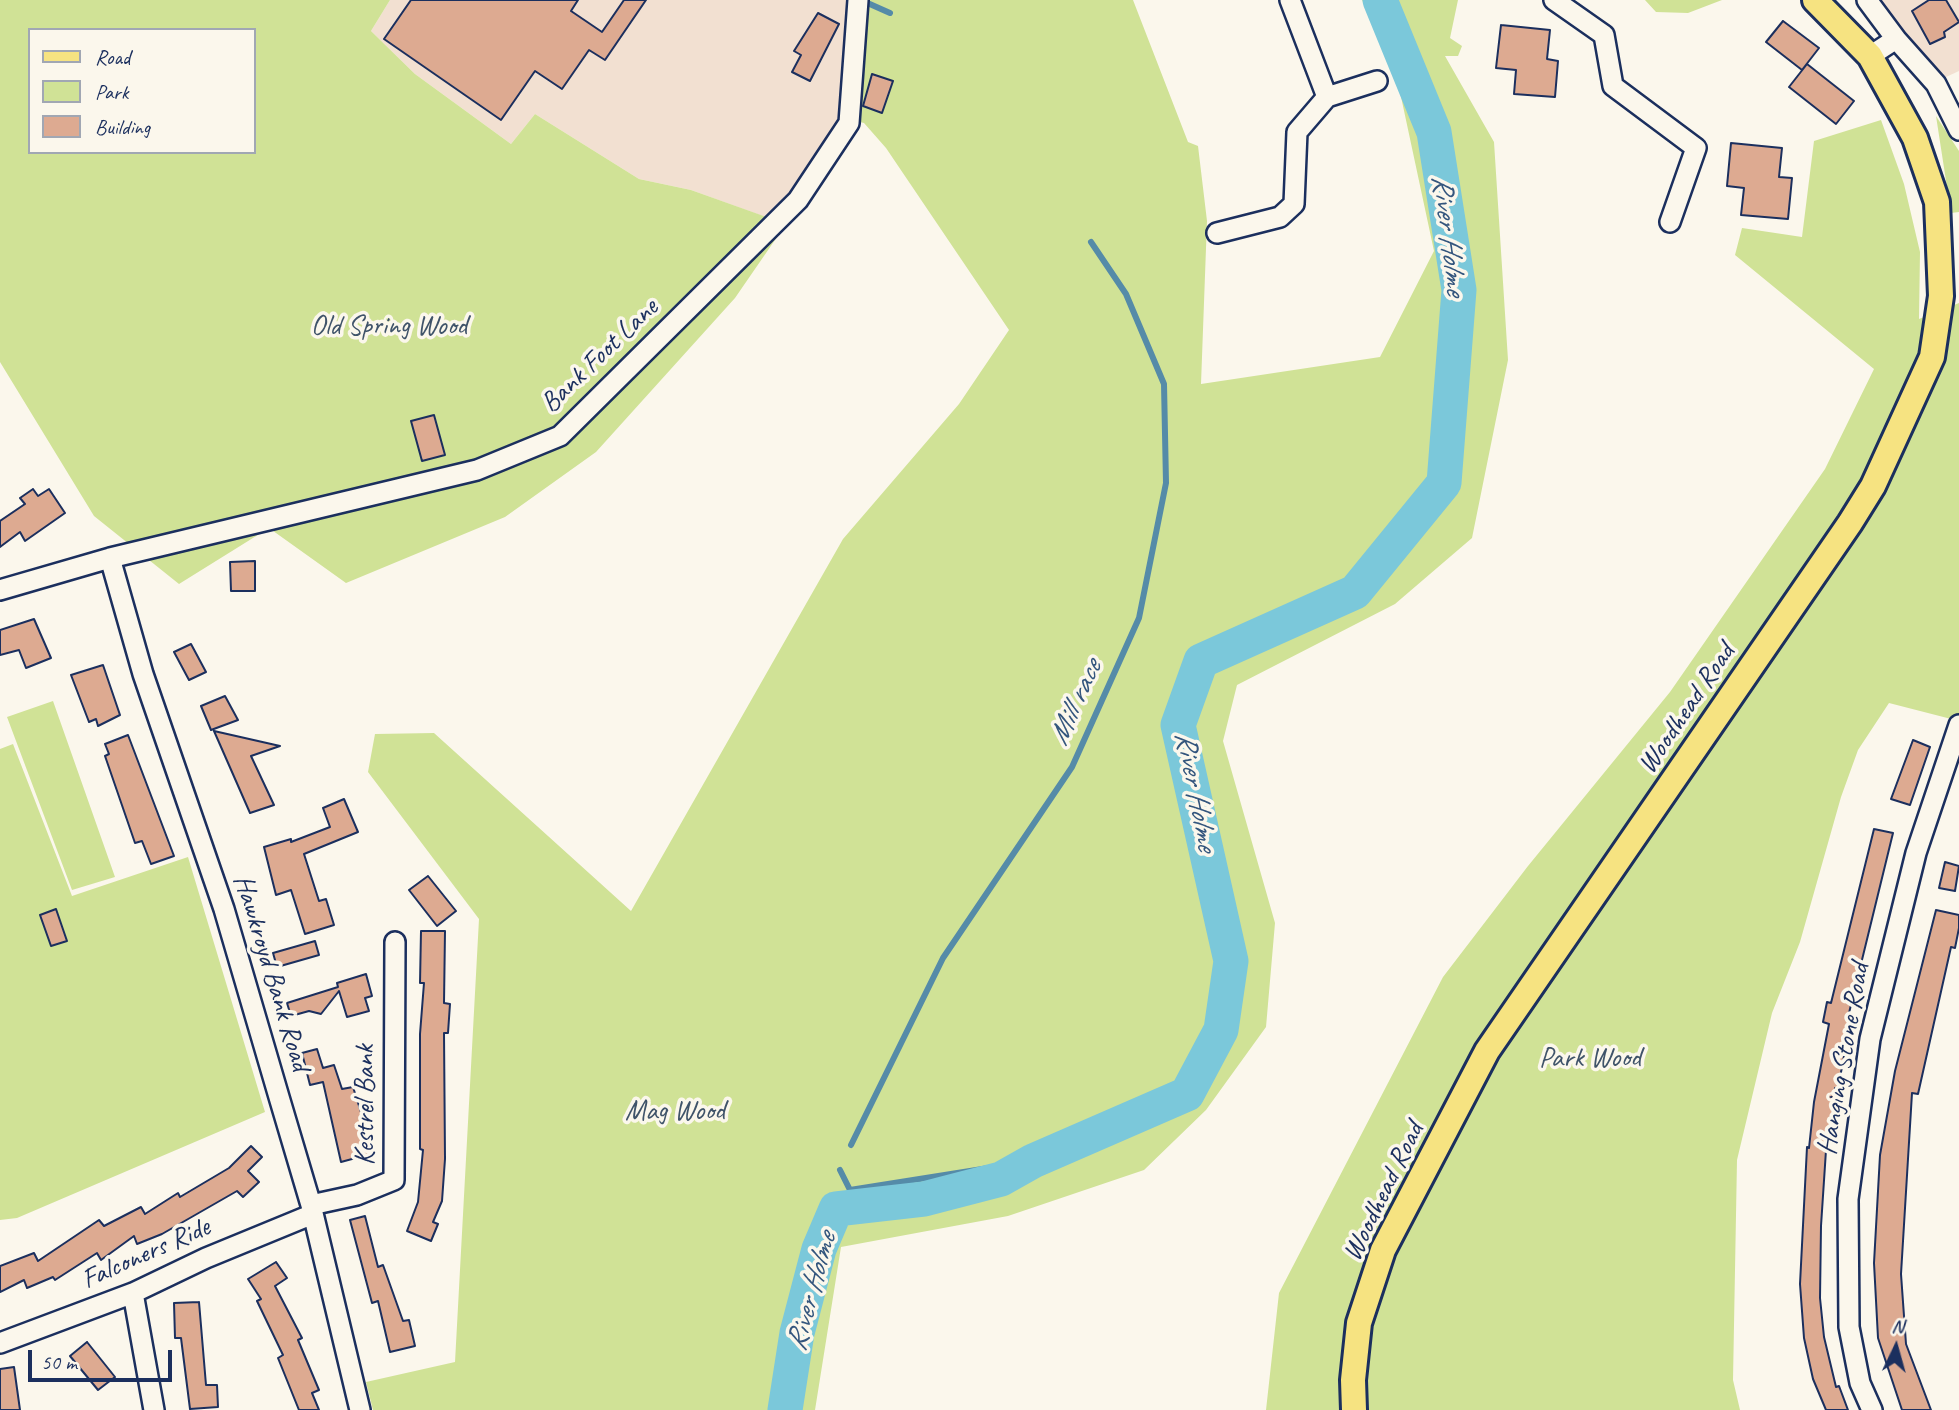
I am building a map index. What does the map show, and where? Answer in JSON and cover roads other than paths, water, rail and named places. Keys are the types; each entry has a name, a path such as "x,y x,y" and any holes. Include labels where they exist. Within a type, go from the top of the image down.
{"main road":[{"name":"Woodhead Road","path":"1354,1410 1353,1380 1359,1323 1383,1250 1488,1051 1850,523 1873,485 1932,357 1941,296 1937,202 1915,138 1870,56 1815,0"}],"street":[{"path":"1290,0 1327,97"},
{"path":"1553,0 1604,35 1613,86 1696,148 1670,222"},
{"path":"1867,0 1896,39 1936,84 1959,130"},
{"name":"Bank Foot Lane","path":"0,590 110,558 477,470 560,436 798,201 849,123 858,8"},
{"path":"1870,56 1896,39"},
{"path":"1217,233 1280,217 1294,204 1297,132 1327,97 1377,81"},
{"name":"Hawkroyd Bank Road","path":"110,558 143,674 224,909 312,1210 360,1410"},
{"name":"Hanging Stone Road","path":"1872,1410 1860,1383 1849,1327 1848,1199 1870,1039 1916,853 1959,725"},
{"name":"Kestrel Bank","path":"312,1210 394,1180 395,942"},
{"name":"Falconers Ride","path":"0,1343 133,1293 312,1210"},
{"path":"133,1293 154,1410"}],"waterway":[{"name":"River Holme","path":"785,1410 797,1333 819,1249 836,1209 924,1199 1001,1179 1033,1161 1187,1094 1221,1030 1231,961 1178,725 1201,661 1355,592 1444,483 1459,290 1434,132 1380,0"},
{"name":"Mill race","path":"863,1 890,13"},
{"name":"Mill race","path":"851,1145 943,958 1072,767 1139,618 1166,483 1164,384 1126,294 1091,242"},
{"name":"Mill race","path":"840,1170 850,1190 1033,1161"}],"park label":[{"name":"Old Spring Wood","path":"389,327"},
{"name":"Park Wood","path":"1590,1059"},
{"name":"Mag Wood","path":"675,1112"}]}
